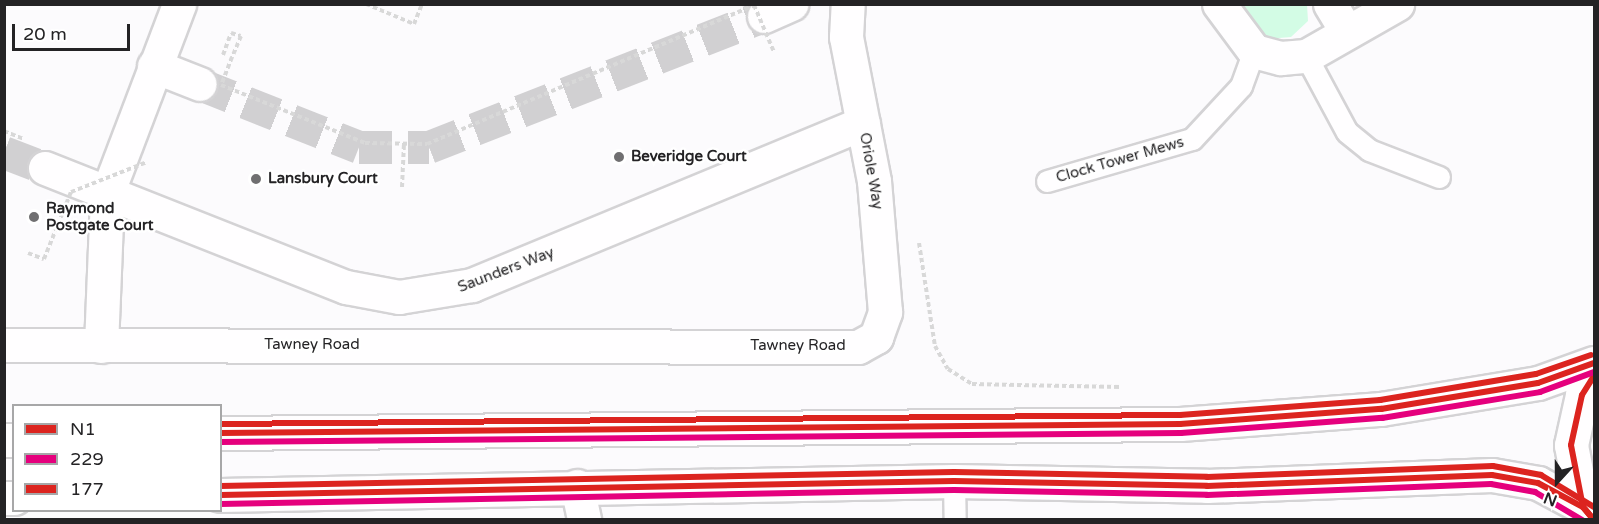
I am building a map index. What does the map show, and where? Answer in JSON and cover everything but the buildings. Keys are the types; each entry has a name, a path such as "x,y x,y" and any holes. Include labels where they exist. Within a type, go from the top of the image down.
{"main road":[{"path":"101,346 107,194 179,4"},
{"name":"Oriole Way","path":"848,4 846,37 881,234 885,312 876,337"},
{"path":"1219,4 1254,51 1281,58 1306,56 1338,18 1397,4"},
{"path":"154,66 200,84"},
{"name":"Saunders Way","path":"45,168 346,287 416,295 472,285 863,123"},
{"name":"Tawney Road","path":"4,345 858,346 876,337"},
{"path":"222,433 1180,424 1431,401 1538,383 1594,363"},
{"path":"1588,513 1571,446 1582,395 1594,376"},
{"path":"222,495 577,486 954,481 1207,486 1492,475 1538,483 1588,513"},
{"path":"577,486 584,519"}],"lane":[{"name":"Clock Tower Mews","path":"1047,181 1192,139 1241,86 1254,51"},
{"path":"1306,56 1347,132 1370,150 1439,177"},
{"path":"954,481 955,519"}],"path":[{"path":"366,4 414,24 422,4"},
{"path":"223,54 231,33 241,36 221,85 365,143 427,144 754,5 774,52"},
{"path":"402,187 404,143"},
{"path":"28,253 44,259 71,192 147,162"},
{"path":"919,239 935,346 948,369 972,384 1121,384"}],"green space":[{"path":"1233,5 1307,5 1308,21 1291,37 1267,39"}],"tunnel":[{"path":"200,84 359,147 429,147 764,16"},
{"path":"4,152 45,168"}],"transit line":[{"name":"177","path":"222,424 1180,415 1380,400 1536,374 1591,355"},
{"name":"N1","path":"222,433 1180,424 1381,409 1538,383 1594,363"},
{"name":"229","path":"222,442 1181,433 1382,418 1540,392 1594,372"},
{"name":"N1","path":"1594,376 1582,395 1571,445 1583,507 1594,520"},
{"name":"177","path":"222,486 954,472 1207,477 1493,466 1541,475 1594,507"},
{"name":"N1","path":"222,495 954,481 1207,486 1492,475 1538,483 1583,507 1594,520"},
{"name":"229","path":"222,504 954,490 1207,495 1491,484 1535,492 1582,520"}],"place":[{"name":"Beveridge Court","path":"619,157"},
{"name":"Lansbury Court","path":"256,179"},
{"name":"Raymond Postgate Court","path":"34,217"}]}
